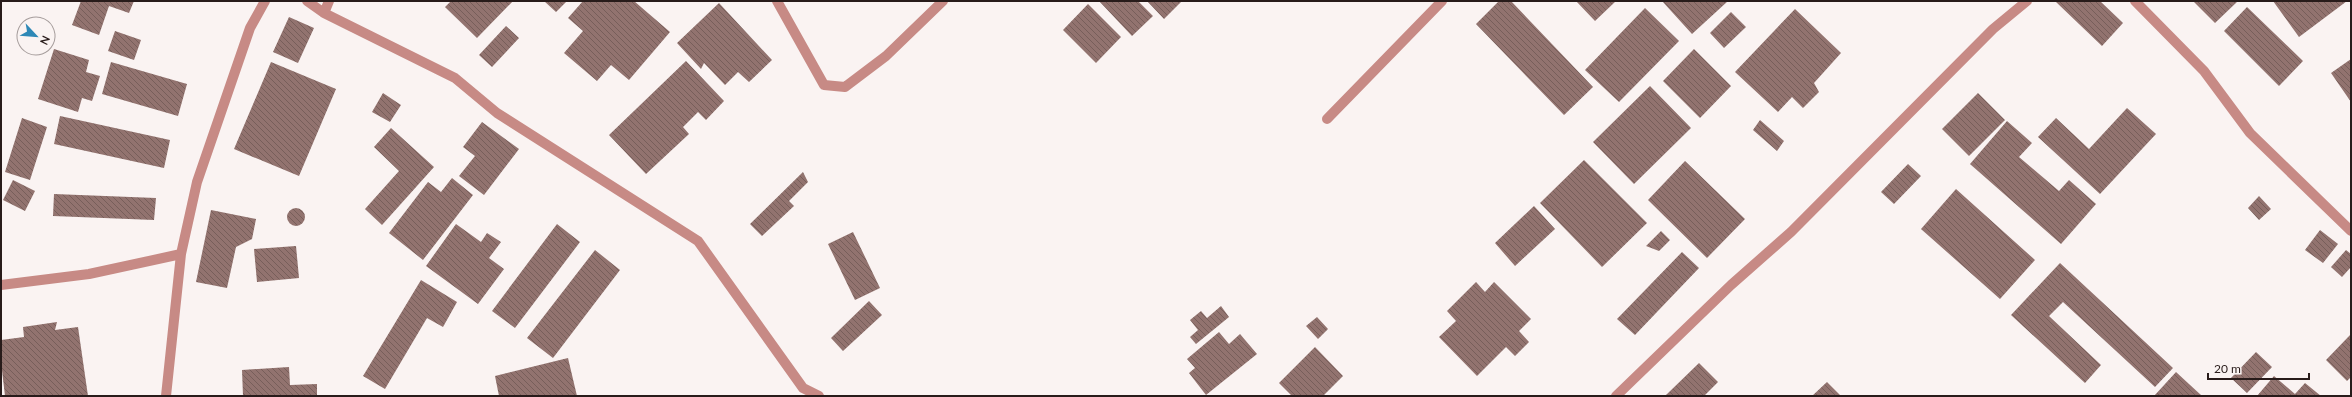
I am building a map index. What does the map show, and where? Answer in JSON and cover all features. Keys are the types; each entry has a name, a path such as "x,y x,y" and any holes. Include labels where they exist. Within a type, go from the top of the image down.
{"street":[{"path":"166,396 181,254 197,182 250,28 265,1"},
{"path":"307,1 324,13 454,78 497,113 698,241 803,388 819,396"},
{"path":"324,13 329,1"},
{"path":"777,1 824,85 845,87 886,56 943,1"},
{"path":"1327,119 1442,1"},
{"path":"1616,396 1731,285 1791,232 1993,29 2027,1"},
{"path":"2135,1 2161,25 2204,71 2250,132 2351,231"},
{"path":"1,285 89,274 181,254"}],"building":[{"path":"81,1 134,1 129,13 109,6 99,35 72,25"},
{"path":"451,1 513,1 477,38 445,7"},
{"path":"544,1 567,1 556,12"},
{"path":"583,1 634,1 670,32 629,80 611,65 597,81 564,53 583,31 568,18"},
{"path":"1099,1 1138,1 1153,16 1132,36"},
{"path":"1147,1 1182,1 1164,19"},
{"path":"1499,1 1511,1 1593,87 1564,115 1476,24"},
{"path":"1576,1 1616,1 1595,21"},
{"path":"1662,1 1728,1 1692,34"},
{"path":"2100,1 2123,23 2102,46 2056,2"},
{"path":"2193,1 2238,1 2215,23"},
{"path":"2273,1 2347,1 2299,37"},
{"path":"719,3 772,60 749,82 738,72 725,85 704,63 701,69 677,43"},
{"path":"1088,4 1121,37 1096,63 1063,30"},
{"path":"2247,7 2303,61 2279,86 2224,31"},
{"path":"1645,8 1679,41 1619,102 1585,70"},
{"path":"1795,9 1841,53 1814,83 1819,92 1803,108 1792,97 1778,112 1735,72"},
{"path":"1731,12 1746,27 1724,48 1710,33"},
{"path":"289,17 314,28 298,63 273,52"},
{"path":"506,26 519,38 492,67 479,55"},
{"path":"115,31 141,40 134,60 108,51"},
{"path":"1694,49 1731,86 1700,118 1663,81"},
{"path":"56,50 89,60 86,72 100,76 92,101 82,98 78,112 38,99 52,56 56,56"},
{"path":"2351,59 2351,102 2331,73"},
{"path":"686,61 724,101 706,120 698,112 683,127 689,134 646,174 609,135"},
{"path":"111,62 187,84 178,116 102,94"},
{"path":"271,62 336,89 299,176 234,149"},
{"path":"1650,86 1691,128 1634,184 1593,142"},
{"path":"383,93 401,105 390,122 372,112"},
{"path":"1978,93 2005,120 1969,156 1942,129"},
{"path":"2127,108 2156,134 2100,194 2038,137 2056,118 2089,149"},
{"path":"60,116 170,140 164,168 54,144"},
{"path":"22,118 47,127 30,180 5,172"},
{"path":"1760,120 1784,141 1777,151 1753,130"},
{"path":"2007,121 2032,143 2019,157 2059,191 2069,180 2096,204 2061,244 1970,164"},
{"path":"482,122 519,149 484,195 459,176 475,156 463,147"},
{"path":"391,128 434,167 382,225 365,209 399,171 374,147"},
{"path":"1584,160 1647,223 1602,267 1540,203"},
{"path":"1685,161 1745,219 1707,258 1648,200"},
{"path":"1908,164 1921,176 1894,204 1881,192"},
{"path":"803,172 808,182 789,201 794,206 762,236 750,224"},
{"path":"452,178 473,195 423,260 389,233 428,182 441,192"},
{"path":"13,180 35,191 25,211 3,200"},
{"path":"1956,189 2035,260 2000,299 1921,229"},
{"path":"54,194 156,198 154,220 53,216"},
{"path":"2259,196 2271,209 2259,220 2248,208"},
{"path":"1534,206 1555,229 1515,266 1495,243"},
{"path":"296,208 302,211 305,217 302,223 296,226 290,223 287,217 290,211"},
{"path":"211,210 256,219 252,239 236,247 227,288 196,282"},
{"path":"456,224 481,242 487,233 501,242 489,258 504,269 478,304 426,266"},
{"path":"557,224 580,242 515,328 492,311"},
{"path":"2320,230 2338,244 2323,263 2305,250"},
{"path":"1661,231 1670,240 1659,251 1646,246"},
{"path":"853,232 880,288 855,300 828,244"},
{"path":"296,246 299,278 257,282 254,249"},
{"path":"595,250 620,270 553,358 527,338"},
{"path":"2346,250 2351,254 2351,267 2342,277 2331,267"},
{"path":"1682,252 1699,268 1635,335 1617,319"},
{"path":"2060,263 2173,368 2155,387 2063,302 2049,316 2101,365 2085,383 2011,315"},
{"path":"421,280 457,302 443,327 427,318 385,389 363,376"},
{"path":"1476,282 1485,292 1494,282 1531,319 1519,331 1529,342 1515,356 1506,347 1477,376 1439,337 1456,321 1447,311"},
{"path":"869,301 882,315 843,351 831,338"},
{"path":"1221,306 1229,317 1196,344 1190,337 1198,330 1190,320 1201,311 1207,318"},
{"path":"1317,317 1328,329 1318,339 1306,326"},
{"path":"57,322 55,330 78,327 88,396 5,396 1,362 1,340 24,337 23,327"},
{"path":"1219,332 1229,344 1240,334 1257,354 1206,395 1189,373 1195,368 1187,359"},
{"path":"2351,334 2351,377 2347,381 2326,360"},
{"path":"1315,347 1343,376 1323,396 1292,396 1279,383"},
{"path":"2256,352 2272,367 2247,393 2231,378"},
{"path":"568,358 577,396 499,396 495,376"},
{"path":"1699,363 1718,382 1704,396 1665,396"},
{"path":"289,367 290,385 317,384 317,396 243,396 242,370"},
{"path":"2176,372 2202,396 2154,396"},
{"path":"2274,376 2295,394 2305,383 2321,396 2257,396"},
{"path":"1827,382 1841,396 1812,396"}]}
